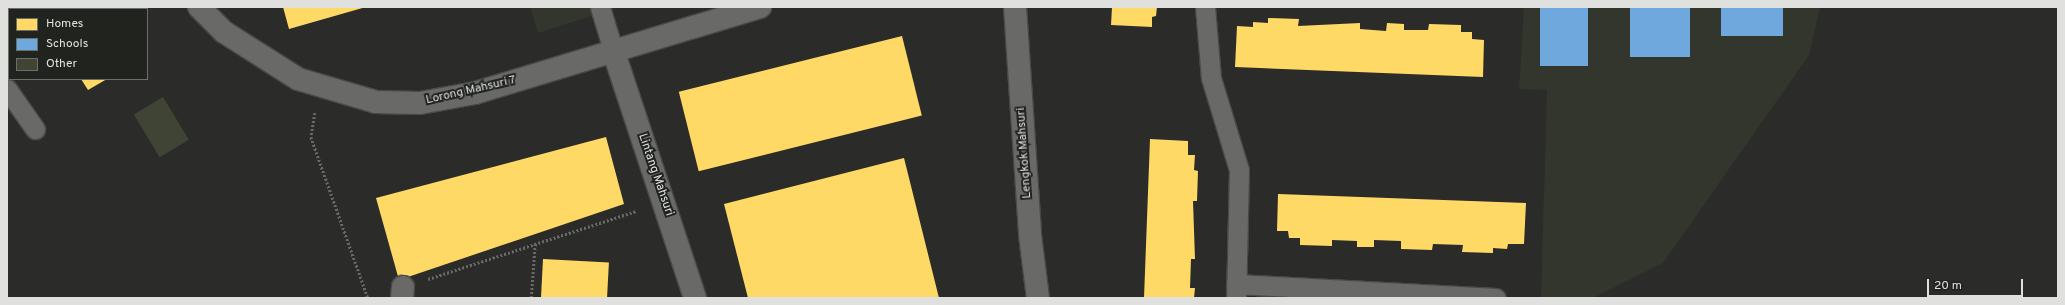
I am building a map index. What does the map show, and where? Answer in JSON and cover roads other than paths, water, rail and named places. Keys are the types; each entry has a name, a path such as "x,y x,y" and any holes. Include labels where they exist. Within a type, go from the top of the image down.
{"street":[{"name":"Lorong Mahsuri 7","path":"199,7 224,32 260,57 321,87 376,102 420,103 475,93 614,53 760,7"},
{"name":"Lengkok Mahsuri","path":"1015,7 1030,235 1038,298"},
{"name":"Lintang Mahsuri","path":"614,53 695,298"}],"lane":[{"path":"600,7 614,53"},
{"path":"1205,7 1211,78 1239,170 1236,291 1496,298"},
{"path":"7,89 35,129"}]}
